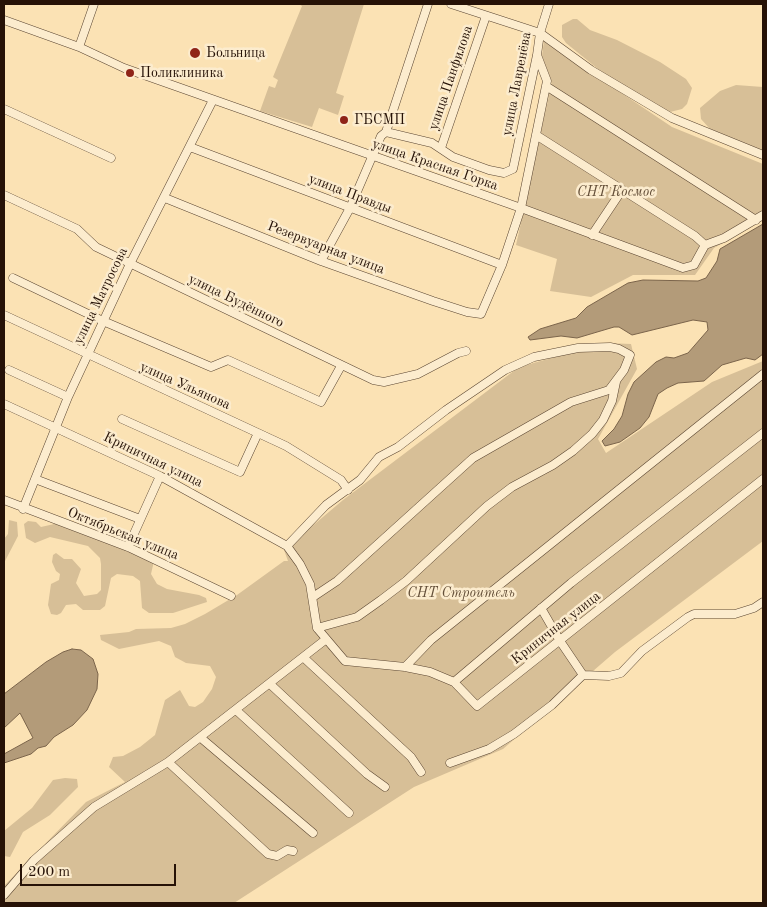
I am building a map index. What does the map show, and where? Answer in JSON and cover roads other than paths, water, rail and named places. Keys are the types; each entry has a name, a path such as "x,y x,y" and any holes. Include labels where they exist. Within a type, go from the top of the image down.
{"street":[{"path":"79,48 94,4"},
{"path":"321,261 350,208 381,136 386,132 428,4"},
{"path":"451,4 540,33 591,70 672,118 763,155"},
{"name":"улица Лавренёва","path":"513,169 537,56 540,33 548,4"},
{"name":"улица Панфилова","path":"441,148 486,16"},
{"name":"улица Красная Горка","path":"4,20 79,48 124,68 521,208 682,268 694,265 705,245"},
{"path":"502,265 521,208 547,81 537,56"},
{"path":"546,86 756,220"},
{"name":"улица Матросова","path":"23,509 87,355 130,264 213,100"},
{"path":"4,109 111,158"},
{"name":"улица Красная Горка","path":"386,132 432,142 453,157 489,170 504,173 513,169"},
{"path":"536,135 695,236 705,245 724,238 763,215"},
{"name":"улица Правды","path":"190,147 502,265"},
{"path":"592,236 622,190"},
{"name":"улица Будённого","path":"4,195 77,229 96,247 373,380 384,382 418,374 458,353 466,352"},
{"name":"Резервуарная улица","path":"165,198 321,261 467,312 481,314 502,265"},
{"path":"13,278 103,321 211,367 228,360 321,402 342,366"},
{"name":"улица Ульянова","path":"4,315 312,460 341,480 348,490"},
{"path":"4,896 34,860 94,807 168,762 325,640 317,628 313,597 303,570 287,546 315,516 360,480 372,463 398,447 454,405 519,362 578,348 603,347 619,349 630,356 616,382 612,402 603,420 592,434 574,451 553,465 512,486 487,506 406,581 357,617 317,628"},
{"path":"9,370 68,397"},
{"path":"405,667 431,640 763,374"},
{"path":"313,597 324,592 350,570 473,458 571,402 588,395 605,392 616,382"},
{"name":"Криничная улица","path":"4,404 160,476 287,546"},
{"path":"122,419 240,472 258,433"},
{"path":"454,682 541,608 763,433"},
{"path":"128,547 160,476"},
{"path":"35,478 140,519"},
{"name":"Криничная улица","path":"325,640 345,661 405,667 430,672 454,682 477,706 763,479"},
{"name":"Октябрьская улица","path":"4,500 23,509 128,547 231,596"},
{"path":"450,763 489,749 514,734 552,705 584,675 609,676 621,673 642,651 688,617 694,614 735,614 754,608 763,602"},
{"path":"541,608 560,641 584,675"},
{"path":"303,657 411,757 421,772"},
{"path":"270,684 367,774 385,787"},
{"path":"236,710 350,813"},
{"path":"201,738 313,833"},
{"path":"168,762 268,854 277,856 287,850 293,851"}],"place":[{"name":"Больница","path":"195,53"},
{"name":"Поликлиника","path":"130,73"},
{"name":"ГБСМП","path":"344,120"}],"park label":[{"name":"СНТ Космос","path":"616,192"},
{"name":"СНТ Строитель","path":"461,593"}]}
